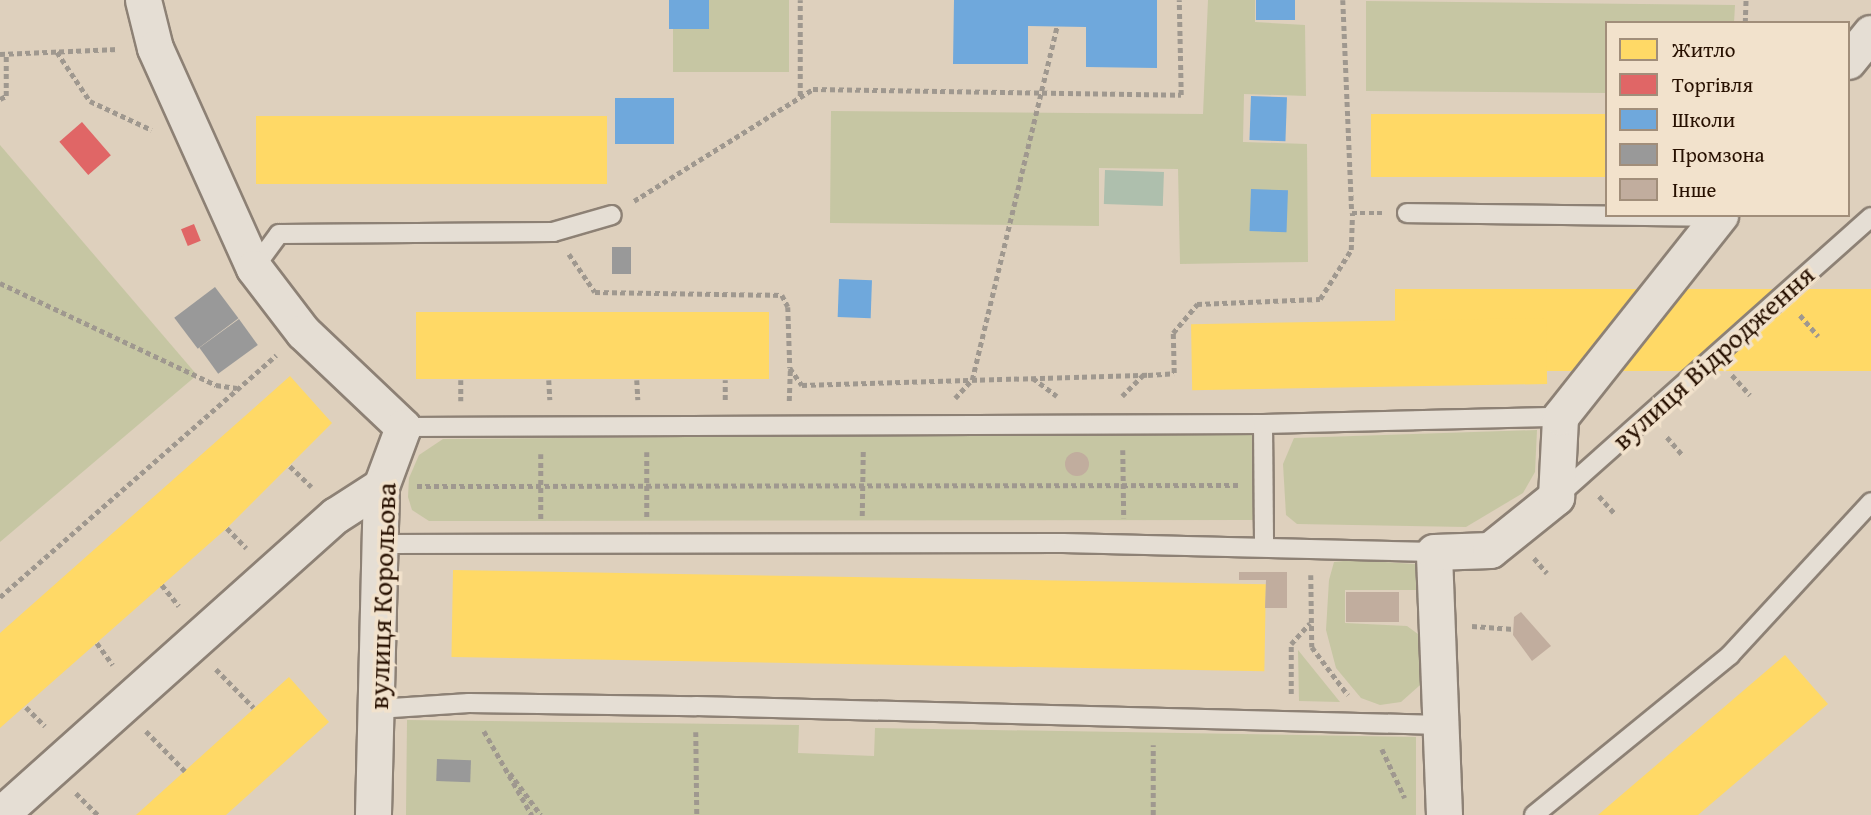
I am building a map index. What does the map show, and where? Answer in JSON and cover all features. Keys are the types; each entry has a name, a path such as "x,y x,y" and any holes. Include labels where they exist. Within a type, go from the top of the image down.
{"street":[{"path":"143,0 155,48 254,268 303,332 403,426"},
{"path":"1850,59 1871,33"},
{"path":"1556,497 1560,417 1718,217"},
{"name":"вулиця Корольова","path":"373,815 382,486 403,426"},
{"path":"0,815 336,515 382,486"},
{"name":"вулиця Відродження","path":"1434,552 1490,550 1556,497"},
{"path":"1434,552 1444,815"}],"lane":[{"path":"1407,213 1605,215"},
{"path":"254,268 279,234 553,232 612,215"},
{"name":"вулиця Відродження","path":"1556,497 1871,217"},
{"path":"403,426 1263,424 1560,417"},
{"path":"1263,424 1264,545"},
{"path":"1534,815 1730,656 1871,502"},
{"path":"380,544 1124,543 1310,546 1434,552"},
{"path":"377,709 469,703 696,706 1290,719 1441,725"}],"path":[{"path":"800,0 800,96"},
{"path":"612,215 813,89 1181,95 1179,0"},
{"path":"553,232 595,292 782,295 788,307 790,368 802,385 1174,373 1173,333 1197,304 1320,299 1350,250 1352,213 1343,0"},
{"path":"1745,21 1746,0"},
{"path":"931,425 972,380 1044,93 1057,27"},
{"path":"0,99 6,96 3,54 155,48"},
{"path":"57,52 90,101 204,154"},
{"path":"1352,213 1407,213"},
{"path":"0,283 216,386 237,388"},
{"path":"0,597 303,332"},
{"path":"1122,424 1124,543"},
{"path":"862,545 863,426"},
{"path":"648,427 648,545"},
{"path":"382,486 1264,485"},
{"path":"1310,546 1312,647 1367,722 1408,803"},
{"path":"1290,719 1291,644 1311,622"},
{"path":"1492,626 1514,629"},
{"path":"191,644 254,708"},
{"path":"469,703 532,815"},
{"path":"121,706 185,771"},
{"path":"696,706 696,815"},
{"path":"1153,716 1153,815"},
{"path":"495,752 541,815"}],"shaded area":[{"path":"673,0 789,0 789,72 673,72"},
{"path":"1208,0 1255,0 1255,22 1305,25 1306,96 1244,94 1243,142 1307,144 1308,262 1180,264 1178,169 1099,168 1099,226 830,223 831,111 1203,114"},
{"path":"1366,1 1735,5 1734,21 1605,21 1605,93 1366,91"},
{"path":"0,145 197,375 0,542"},
{"path":"1105,170 1164,172 1163,206 1104,204"},
{"path":"1537,430 1535,472 1523,493 1466,527 1297,524 1286,515 1283,464 1294,438"},
{"path":"1253,432 1253,520 429,521 412,510 408,497 409,478 419,455 443,439"},
{"path":"1354,560 1415,564 1423,571 1422,590 1345,590 1345,623 1407,626 1422,637 1428,678 1401,702 1380,705 1361,698 1336,668 1326,630 1329,580 1334,562"},
{"path":"1298,650 1340,702 1299,701"},
{"path":"407,720 799,725 798,753 874,756 875,728 1416,737 1416,815 406,815"}],"building: Житло":[{"path":"1371,114 1605,114 1605,177 1371,177"},
{"path":"256,116 607,116 607,184 256,184"},
{"path":"1395,289 1871,289 1871,371 1395,371"},
{"path":"416,312 769,312 769,379 416,379"},
{"path":"1546,318 1547,384 1192,390 1191,324"},
{"path":"290,376 332,423 227,528 0,728 0,633"},
{"path":"453,570 1266,584 1264,671 451,657"},
{"path":"1785,655 1828,704 1698,815 1598,815"},
{"path":"289,677 329,722 226,815 136,815"}],"building: Торгівля":[{"path":"82,122 111,155 88,175 59,142"},
{"path":"194,224 201,241 188,246 181,229"}],"building: Школи":[{"path":"669,0 709,0 709,29 669,29"},
{"path":"954,0 1157,0 1157,68 1086,67 1086,27 1028,26 1028,64 953,64"},
{"path":"1256,0 1295,0 1295,20 1256,20"},
{"path":"1251,96 1287,97 1285,141 1249,140"},
{"path":"615,98 674,98 674,144 615,144"},
{"path":"1251,189 1288,190 1287,232 1250,231"},
{"path":"839,279 872,280 871,318 838,317"}],"building: Промзона":[{"path":"612,247 631,247 631,274 612,274"},
{"path":"215,287 238,318 198,349 174,318"},
{"path":"239,319 258,345 218,374 199,348"},
{"path":"437,759 471,760 470,782 436,781"}],"building: Інше":[{"path":"1077,452 1088,459 1089,464 1082,475 1077,476 1066,469 1065,464 1072,453"},
{"path":"1239,572 1287,572 1287,608 1265,608 1266,580 1239,580"},
{"path":"1346,592 1399,592 1399,622 1346,622"},
{"path":"1521,612 1551,646 1532,661 1513,635 1514,617"}]}
